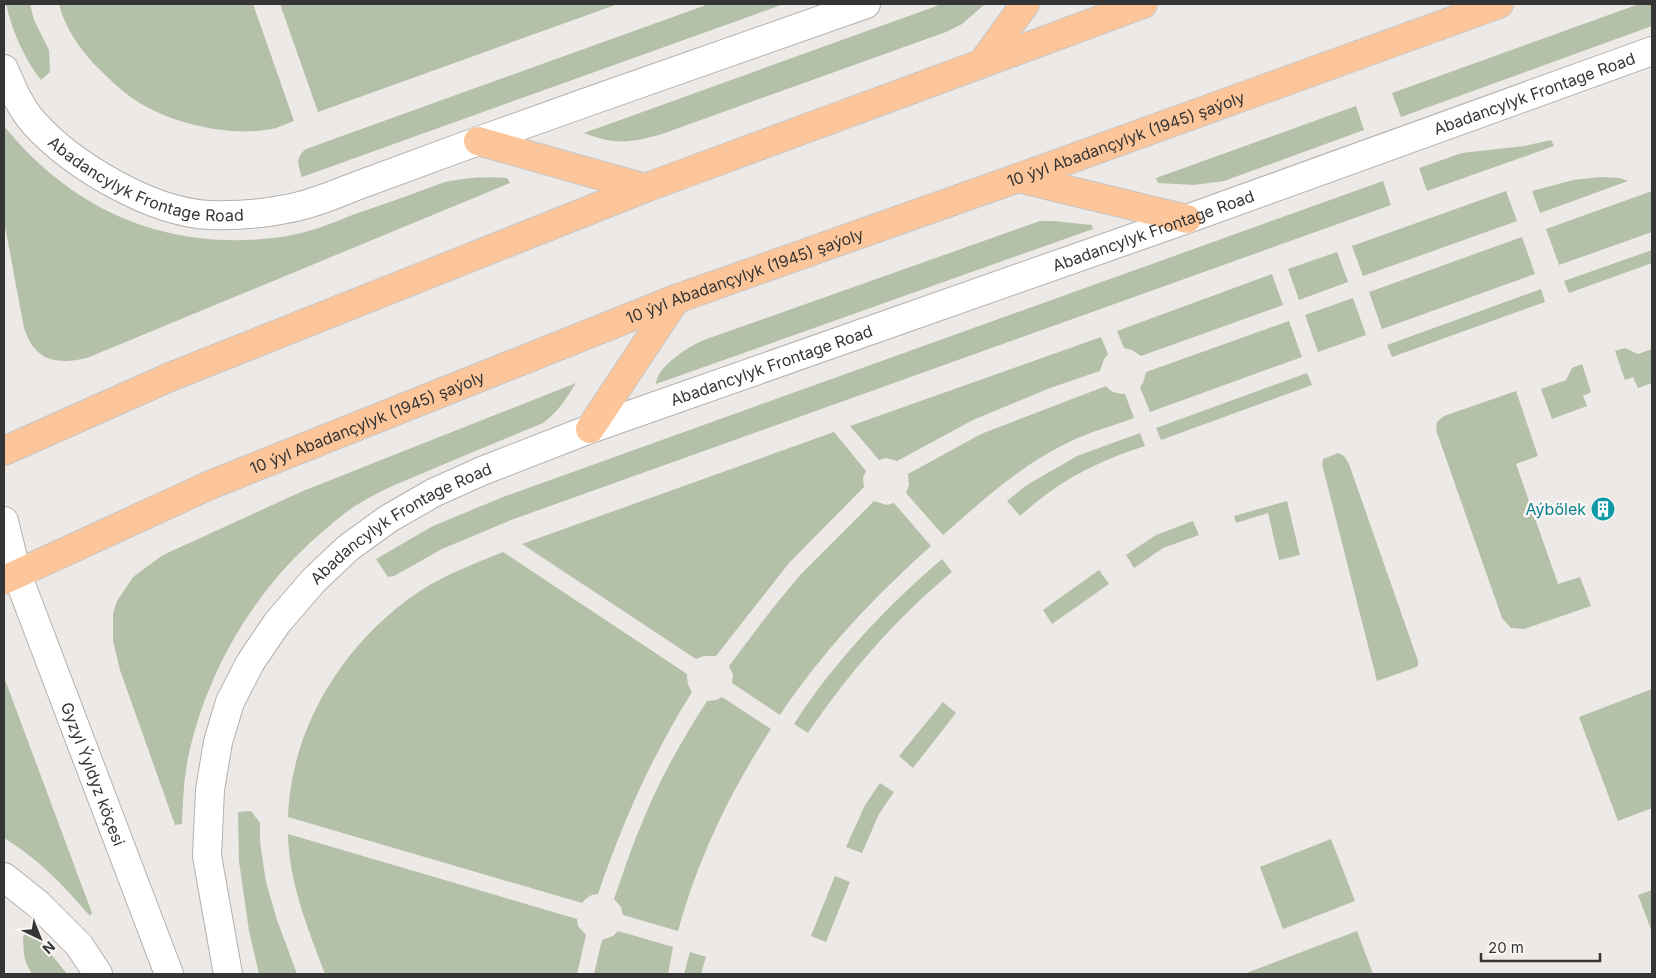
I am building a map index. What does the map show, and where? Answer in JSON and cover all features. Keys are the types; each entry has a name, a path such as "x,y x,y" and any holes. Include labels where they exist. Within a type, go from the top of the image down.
{"main road":[{"path":"983,62 1024,4"},
{"path":"4,451 170,377 645,188 1144,4"},
{"name":"10 ýyl Abadançylyk (1945) şaýoly","path":"10,577 210,484 676,299 1499,4"},
{"path":"478,141 645,188"},
{"path":"1018,178 1187,219"},
{"path":"590,429 676,299"}],"street":[{"name":"Abadancylyk Frontage Road","path":"4,69 16,97 33,122 60,149 92,170 139,196 178,211 208,215 232,215 287,209 328,196 866,4"},
{"name":"Abadancylyk Frontage Road","path":"228,974 206,856 210,790 218,742 230,702 250,663 272,631 314,580 348,548 388,519 433,493 482,471 590,429 1187,219 1652,51"},
{"name":"Gyzyl Ýyldyz köçesi","path":"4,521 10,577 169,974"},
{"path":"4,876 39,905 79,945 98,974"}],"green space":[{"path":"6,4 30,4 34,20 49,50 50,72 41,80 19,44"},
{"path":"59,4 253,4 294,121 276,128 260,131 226,130 190,124 157,112 129,96 93,63 72,35 64,20"},
{"path":"280,4 618,4 318,112"},
{"path":"709,4 784,4 302,177 299,158 306,149"},
{"path":"942,4 985,4 962,24 946,32 662,134 632,141 614,141 584,133"},
{"path":"1639,4 1652,4 1652,26 1401,117 1392,93"},
{"path":"1356,106 1364,130 1224,181 1194,185 1158,183 1156,178"},
{"path":"4,126 32,157 62,183 95,204 130,221 167,232 205,239 245,240 296,234 321,227 445,182 491,177 507,178 510,183 87,358 65,361 56,360 40,354 34,348 24,328 4,221"},
{"path":"1551,140 1554,146 1427,191 1419,168 1462,153 1524,146"},
{"path":"1600,177 1619,178 1628,181 1540,213 1532,191 1573,180"},
{"path":"1383,181 1391,205 511,520 442,549 394,576 388,577 376,559 433,526 503,497"},
{"path":"1506,191 1517,221 1363,276 1352,246"},
{"path":"1652,191 1652,232 1559,265 1546,229"},
{"path":"1040,221 1092,225 1093,229 656,384 658,377 667,364 682,352 704,340"},
{"path":"1522,237 1535,274 1382,329 1369,292"},
{"path":"1652,250 1652,263 1569,293 1564,281"},
{"path":"1337,252 1348,282 1299,300 1288,269"},
{"path":"1272,274 1283,305 1141,356 1132,350 1124,348 1117,331"},
{"path":"1541,289 1545,302 1392,357 1387,345"},
{"path":"1353,298 1366,335 1318,352 1305,315"},
{"path":"1289,321 1302,357 1150,412 1140,387 1146,372"},
{"path":"1101,337 1108,354 1100,371 1050,388 973,420 897,461 886,458 879,460 850,426"},
{"path":"1625,348 1638,354 1652,349 1652,383 1638,388 1633,377 1625,380 1615,351"},
{"path":"1582,364 1591,392 1583,396 1587,406 1552,419 1541,389 1566,380 1572,368"},
{"path":"1307,373 1312,385 1161,440 1156,428"},
{"path":"576,383 557,410 543,423 397,484 355,506 321,533 276,579 256,604 239,630 210,688 188,758 182,824 175,825 120,670 113,641 113,613 117,601 133,577 163,555 303,491"},
{"path":"1106,386 1114,392 1125,394 1134,418 1077,438 1051,451 1003,484 943,535 906,493 909,485 908,474 981,434"},
{"path":"1516,391 1538,456 1516,464 1558,584 1580,577 1591,606 1524,629 1511,628 1502,618 1436,430 1437,422 1444,416"},
{"path":"834,432 866,471 863,478 864,487 789,563 716,656 704,656 696,659 522,544"},
{"path":"1140,433 1145,446 1110,459 1078,474 1049,493 1020,516 1007,501 1027,485 1077,456"},
{"path":"1338,453 1344,456 1349,464 1418,661 1418,666 1414,668 1377,681 1322,464 1323,459"},
{"path":"874,501 887,505 894,503 931,546 869,605 831,647 780,715 732,683 733,675 729,666 801,574"},
{"path":"1287,501 1300,555 1279,560 1268,513 1236,523 1234,516"},
{"path":"1193,521 1199,535 1163,548 1134,568 1126,555 1156,535"},
{"path":"503,552 687,674 692,692 639,790 617,841 598,894 585,899 582,903 288,817 291,783 299,750 311,719 327,689 346,660 393,611 420,591 471,565"},
{"path":"942,559 952,572 912,608 874,647 808,733 794,724 826,679 862,636 901,596"},
{"path":"1099,570 1109,584 1052,624 1043,610"},
{"path":"4,677 92,913 90,916 50,874 29,855 4,838"},
{"path":"1652,689 1652,808 1618,821 1579,717"},
{"path":"722,697 771,729 729,801 705,852 678,931 623,915 621,907 614,899 634,842 656,791 707,701"},
{"path":"943,702 956,713 913,768 899,756"},
{"path":"880,783 894,792 879,814 862,853 846,847 865,805"},
{"path":"251,811 260,823 260,842 266,882 277,920 297,974 259,974 249,931 239,861 238,812"},
{"path":"288,834 577,919 578,926 586,935 577,974 325,974 300,906 289,852"},
{"path":"1331,839 1355,901 1283,929 1260,867"},
{"path":"835,876 850,882 826,942 811,936"},
{"path":"1652,890 1652,932 1638,895"},
{"path":"31,929 67,974 32,974 24,956 23,936"},
{"path":"618,931 673,947 668,974 594,974 602,940 613,936"},
{"path":"1357,931 1373,974 1244,974"},
{"path":"690,952 706,957 701,974 684,974"}],"place":[{"name":"Aýbölek","path":"1603,509"}]}
